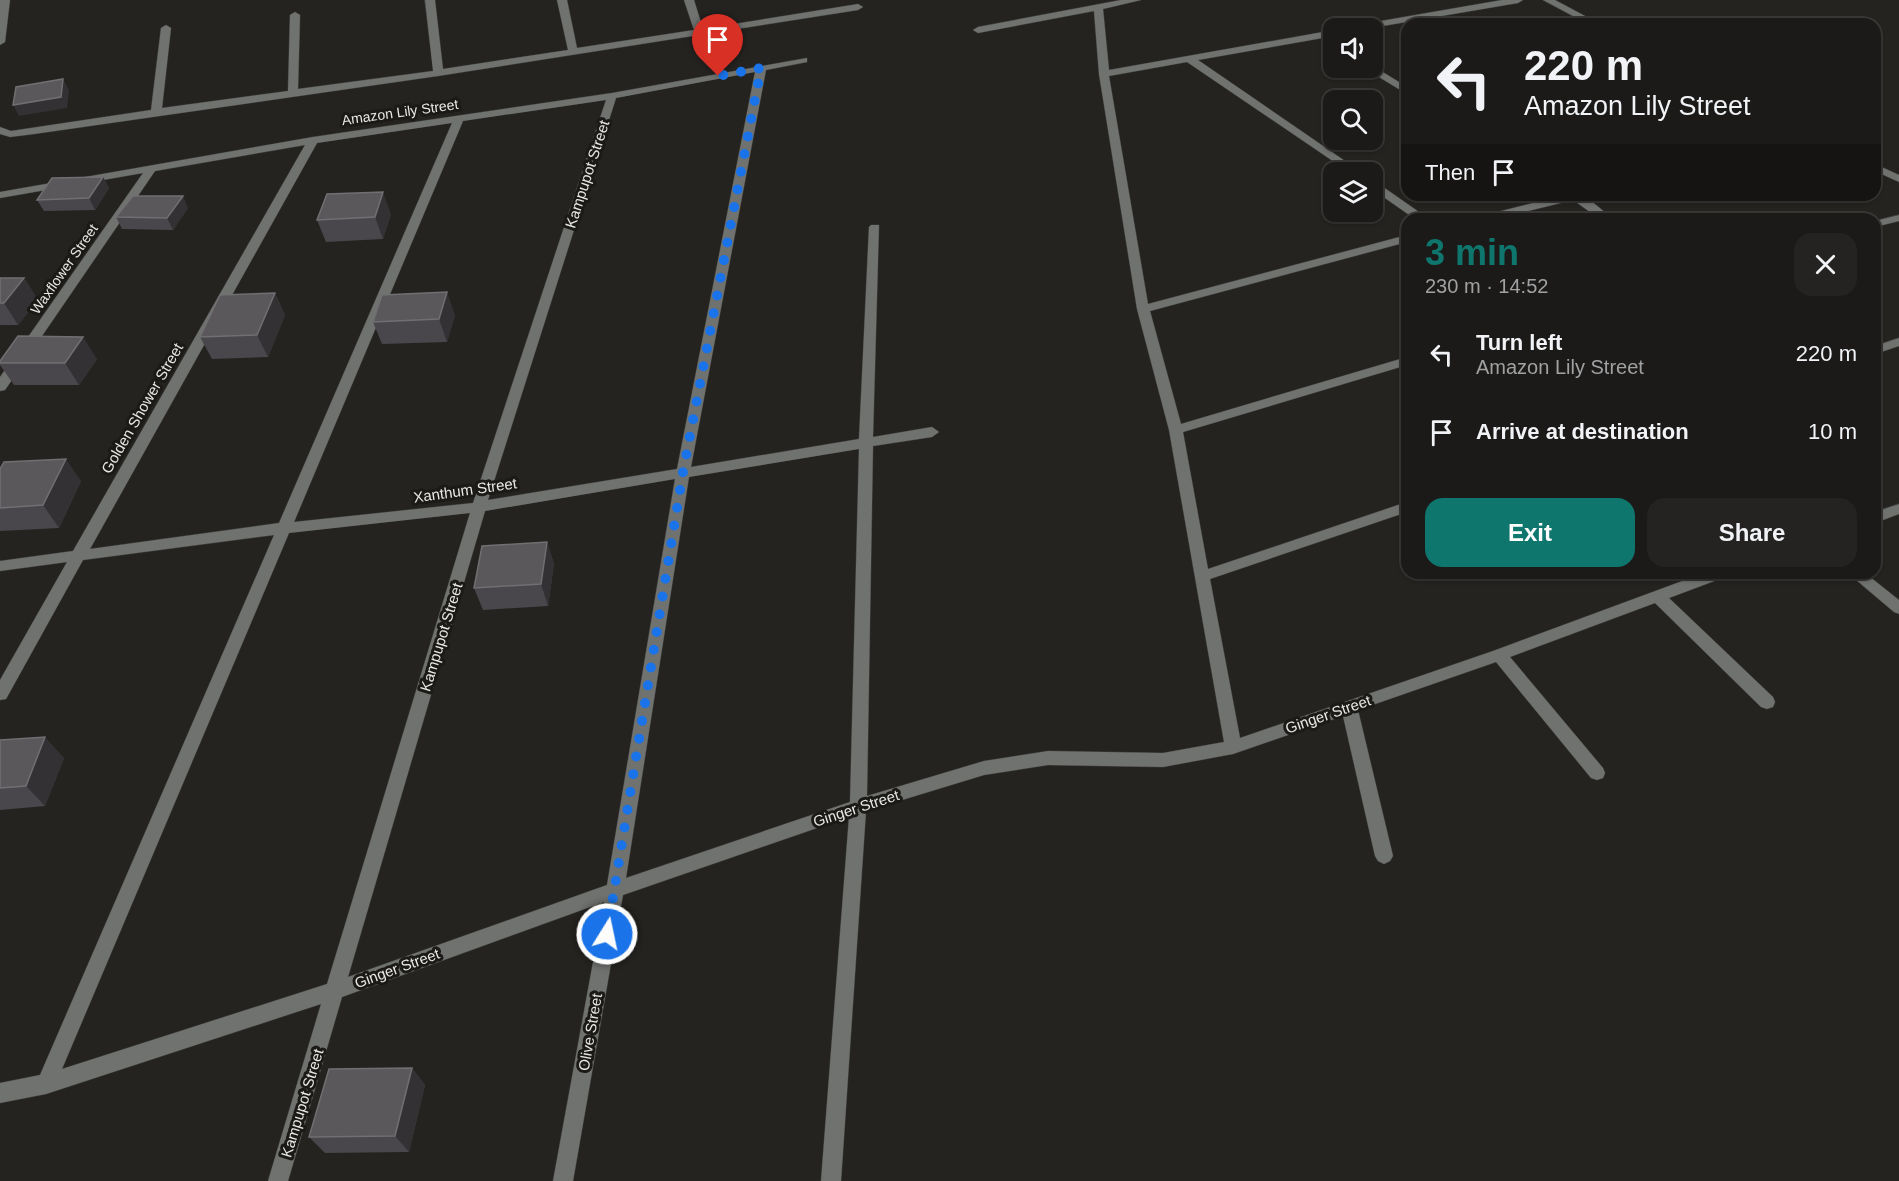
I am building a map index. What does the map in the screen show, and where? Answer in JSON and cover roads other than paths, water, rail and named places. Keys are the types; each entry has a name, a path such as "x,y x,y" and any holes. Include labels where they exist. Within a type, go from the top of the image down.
{"street":[{"path":"0,42 5,0"},
{"path":"430,0 438,73"},
{"path":"562,0 573,51"},
{"path":"689,0 699,32"},
{"path":"813,0 819,13"},
{"path":"978,30 1136,0"},
{"path":"1420,18 1518,0"},
{"path":"1548,0 1583,18"},
{"path":"1098,6 1104,74 1143,309 1176,430 1233,747"},
{"path":"0,130 10,134 293,94 858,7"},
{"path":"293,94 295,15"},
{"path":"1438,15 1443,18"},
{"path":"1383,24 1401,21"},
{"path":"156,112 166,28"},
{"path":"1104,74 1323,34"},
{"path":"1317,35 1323,39"},
{"name":"Amazon Lily Street","path":"0,195 313,140 612,96 804,60"},
{"path":"1191,60 1341,162"},
{"name":"Olive Street","path":"563,1181 615,890 683,472 761,68"},
{"path":"1383,76 1401,87"},
{"name":"Kampupot Street","path":"278,1181 479,507 612,96"},
{"path":"46,1083 459,119"},
{"name":"Golden Shower Street","path":"0,694 313,140"},
{"name":"Waxflower Street","path":"0,387 152,168"},
{"path":"1881,170 1899,180"},
{"path":"1383,192 1414,213"},
{"path":"1506,213 1552,201"},
{"path":"1584,201 1599,213"},
{"path":"1881,222 1899,218"},
{"path":"831,1181 858,806 866,445 875,227"},
{"path":"1143,309 1401,240"},
{"path":"1881,348 1899,342"},
{"path":"1176,430 1401,363"},
{"name":"Xanthum Street","path":"0,566 284,528 479,507 683,472 866,445 933,432"},
{"path":"1203,576 1401,509"},
{"path":"1881,516 1899,509"},
{"name":"Ginger Street","path":"0,1093 46,1083 336,990 858,806 984,768 1048,758 1163,760 1233,747 1499,655 1704,579"},
{"path":"1863,579 1899,608"},
{"path":"1657,596 1767,702"},
{"path":"1499,655 1598,773"},
{"path":"1349,706 1384,856"}]}
